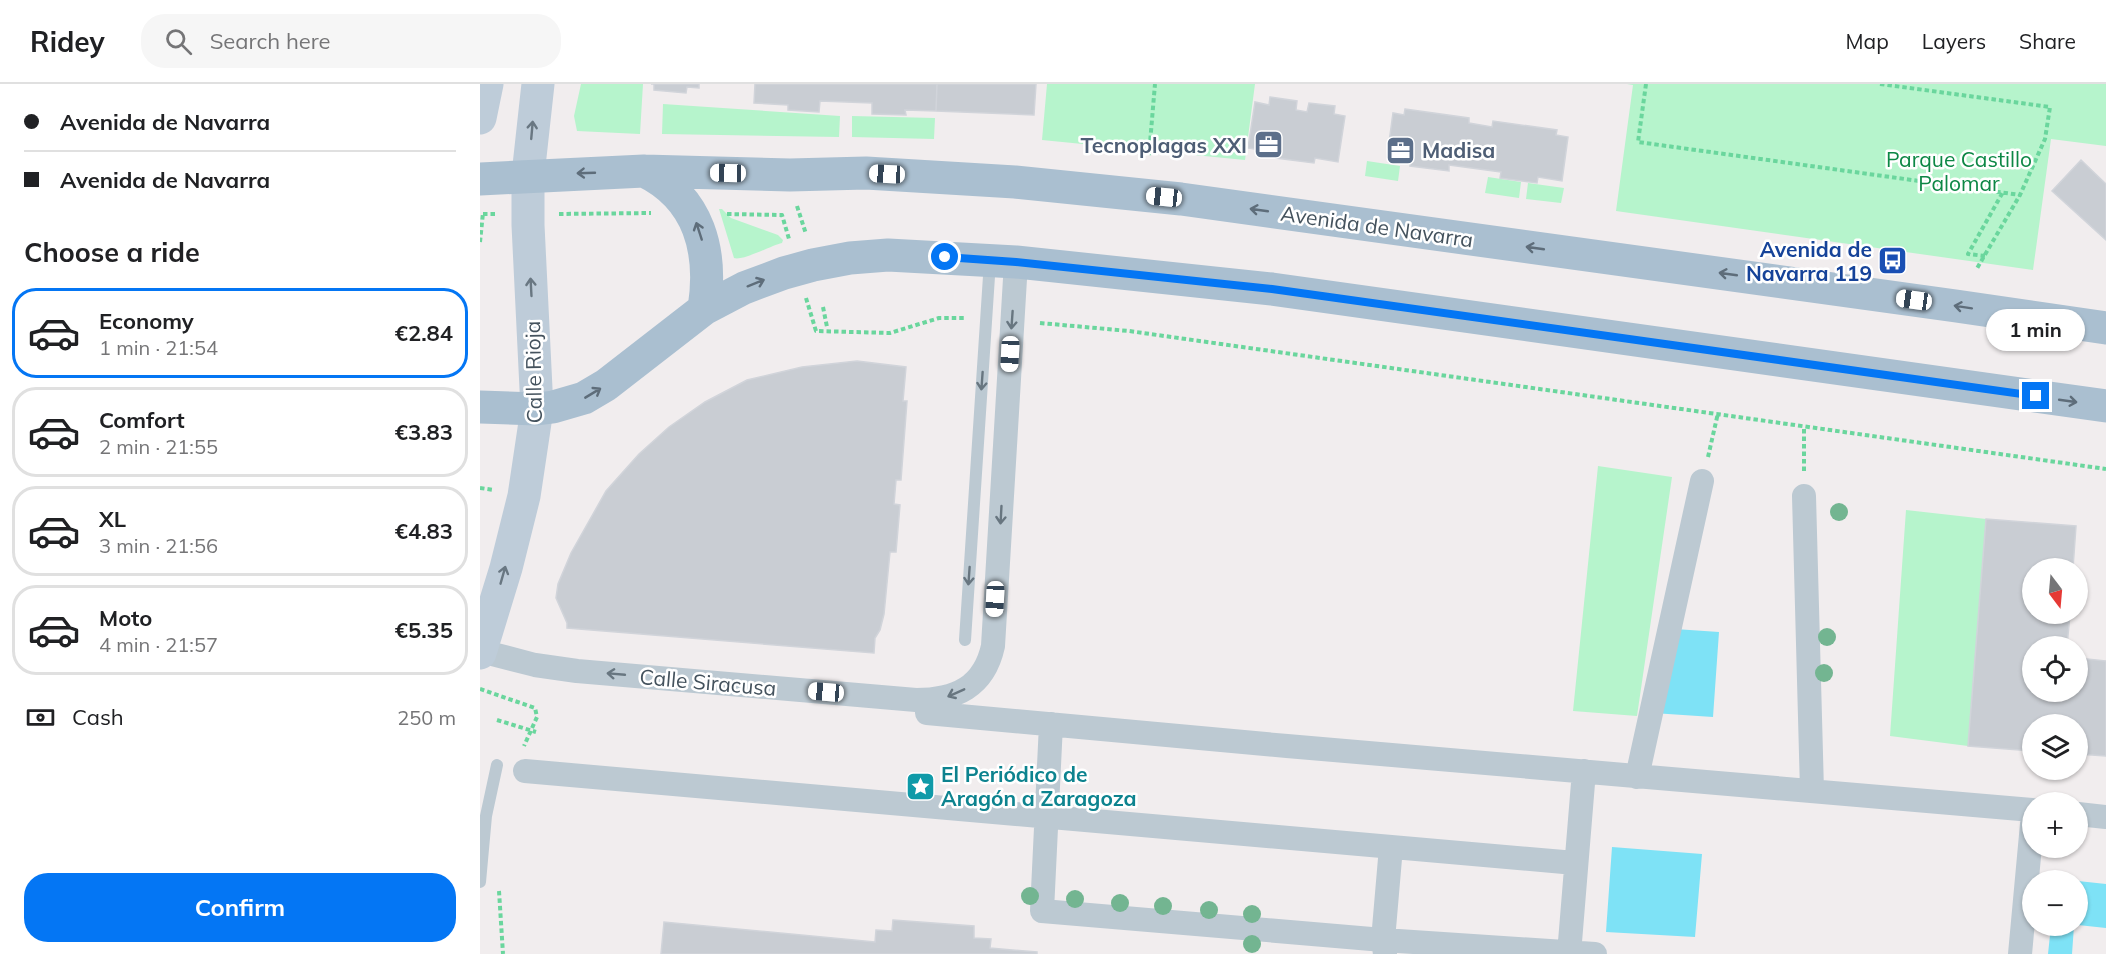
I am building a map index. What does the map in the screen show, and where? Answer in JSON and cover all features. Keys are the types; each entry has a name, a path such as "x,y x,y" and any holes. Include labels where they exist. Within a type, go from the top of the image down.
{"main road":[{"path":"480,118 487,84"},
{"name":"Calle Rioja","path":"480,652 486,617 524,496 537,409 528,237 528,175 538,84"},
{"path":"644,171 670,186 682,198 695,220 707,264 704,309"},
{"name":"Avenida de Navarra","path":"480,179 644,171 790,175 866,173 1015,182 1181,199 2106,328"},
{"path":"480,407 537,409 570,403 596,392 704,309 763,280 798,269 850,258 888,255 1004,261 1272,289 2106,406"}],"street":[{"name":"Calle Siracusa","path":"480,652 535,665 577,671 916,700 936,700 952,696 970,686 980,677 989,662 993,646 1004,261"},
{"path":"1638,777 1702,481"},
{"path":"1804,496 1812,791"},
{"path":"927,712 1638,777 2022,809"},
{"path":"1051,724 1042,911 1384,947 1595,954"},
{"path":"524,760 1046,817 1575,863"},
{"path":"1569,953 1584,771"},
{"path":"2088,815 2106,817"},
{"path":"1384,947 1391,847"},
{"path":"2020,954 2029,858"}],"lane":[{"path":"965,640 1004,261"},
{"path":"480,877 486,816 497,765"}],"path":[{"path":"1149,155 1155,84"},
{"path":"1646,84 1638,142 2020,195"},
{"path":"1880,84 2050,107 2045,139 2020,195 1976,270"},
{"path":"1985,256 1968,254 2003,192"},
{"path":"796,202 806,234"},
{"path":"823,308 827,327"},
{"path":"816,331 890,333 933,319 955,317"},
{"path":"1036,323 1129,331 2106,469"},
{"path":"1702,481 1718,413"},
{"path":"1804,426 1804,496"},
{"path":"480,488 494,490"},
{"path":"480,689 535,708 537,717 530,730 524,760"},
{"path":"497,720 536,732"},
{"path":"500,882 499,904 503,954"}],"green space":[{"path":"581,84 643,84 640,134 577,131 574,116"},
{"path":"1047,84 1255,84 1245,160 1042,140"},
{"name":"Parque Castillo Palomar","path":"1627,84 2106,84 2106,146 2051,139 2033,270 1616,211 1633,85"},
{"path":"663,104 840,116 839,137 662,134"},
{"path":"852,116 935,118 934,139 852,137"},
{"path":"1367,161 1400,166 1398,181 1365,176"},
{"path":"1488,177 1521,182 1519,198 1485,193"},
{"path":"1528,183 1564,188 1561,203 1526,199"},
{"path":"719,209 731,218 778,235 783,240 782,243 750,255 734,258"},
{"path":"1598,466 1672,477 1637,716 1573,711"},
{"path":"1906,510 1986,519 1968,746 1890,736"}],"water":[{"path":"1675,629 1719,632 1713,717 1653,713"},
{"path":"1612,847 1702,854 1695,937 1606,932"},
{"path":"2088,882 2106,884 2106,928 2088,926"},
{"path":"2050,936 2073,936 2072,954 2048,954"}],"building":[{"path":"654,84 699,84 699,88 687,87 686,93 654,90"},
{"path":"755,84 937,84 936,111 905,110 906,115 872,114 872,103 820,101 819,112 788,110 788,105 754,103"},
{"path":"937,84 1036,84 1034,115 936,111"},
{"path":"1270,97 1297,101 1296,110 1307,112 1309,103 1335,106 1334,114 1345,116 1338,162 1315,158 1314,163 1276,158 1277,153 1248,148 1255,102 1269,105"},
{"path":"1405,109 1469,118 1469,123 1492,127 1493,121 1557,130 1556,135 1568,137 1562,181 1538,177 1537,183 1500,178 1501,172 1449,165 1449,171 1410,166 1411,160 1387,157 1393,113 1404,115"},
{"path":"2081,160 2106,184 2106,240 2052,191"},
{"path":"857,361 906,367 903,401 907,401 901,480 896,480 894,504 900,505 896,552 890,552 884,614 880,630 875,638 874,653 567,628 556,598 558,584 571,553 606,491 639,454 669,427 705,402 747,380 802,367"},
{"path":"1986,519 2076,526 2074,558 2022,558 2022,624 2069,624 2068,636 2022,636 2022,702 2088,702 2088,659 2106,661 2106,756 2088,755 2088,714 2022,714 2022,750 1968,746"},
{"path":"893,920 974,926 974,938 991,939 990,948 1037,952 1037,954 661,954 664,922 875,942 876,930 892,931"}],"place":[{"name":"Tecnoplagas XXI","path":"1268,145"},
{"name":"Madisa","path":"1401,150"},
{"name":"Avenida de Navarra 119","path":"1893,261"},
{"name":"El Periódico de Aragón a Zaragoza","path":"920,786"}],"route":[{"path":"945,257 1016,262 1272,289 2036,396"}]}
